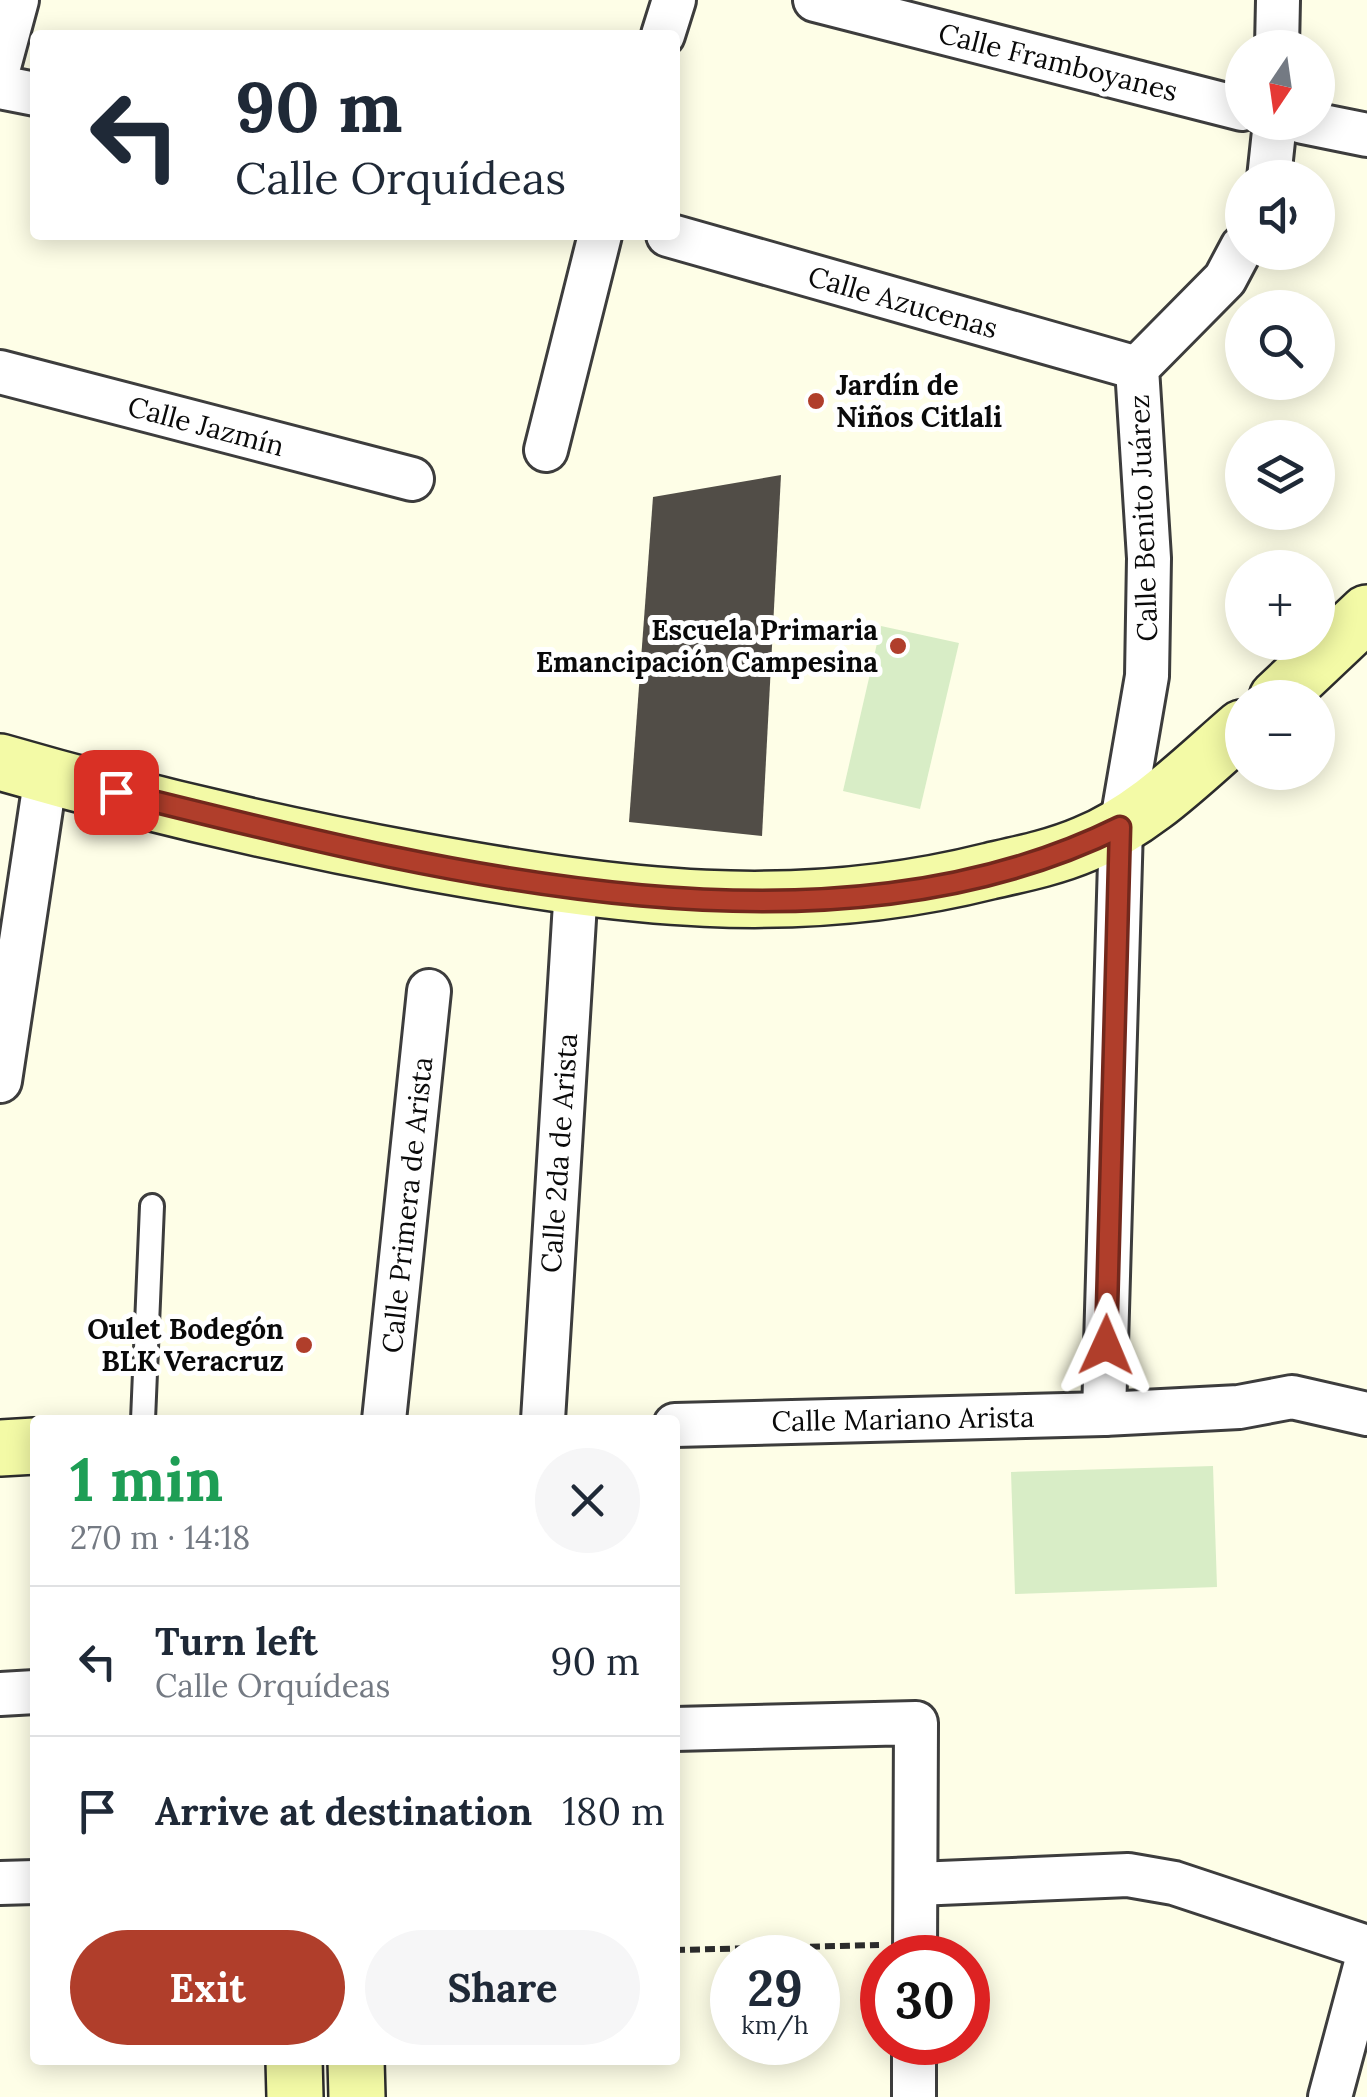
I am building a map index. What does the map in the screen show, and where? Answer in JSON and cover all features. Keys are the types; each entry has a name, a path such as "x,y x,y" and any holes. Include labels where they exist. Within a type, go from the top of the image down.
{"street":[{"path":"0,63 17,0"},
{"path":"665,30 674,0"},
{"name":"Calle Framboyanes","path":"815,0 1225,104"},
{"path":"1277,30 1278,0"},
{"path":"0,87 30,93"},
{"path":"1335,129 1367,136"},
{"name":"Calle Azucenas","path":"680,238 1137,368"},
{"path":"546,450 599,240"},
{"name":"Calle Benito Juárez","path":"1104,1414 1120,827 1147,676 1149,558 1137,368 1229,270"},
{"name":"Calle Jazmín","path":"0,372 412,479"},
{"path":"1297,680 1367,614"},
{"path":"1,1063 23,769 324,844 576,886 742,903 835,900 933,886 1083,845 1120,827 1225,742"},
{"name":"Calle 2da de Arista","path":"542,1415 576,886"},
{"name":"Calle Primera de Arista","path":"385,1415 430,991"},
{"name":"Calle Mariano Arista","path":"680,1425 1104,1414 1238,1407 1292,1397 1367,1414"},
{"path":"0,1448 30,1446"},
{"path":"0,1694 30,1692"},
{"path":"680,1729 916,1723 915,1935"},
{"path":"916,1884 1128,1876 1174,1883 1367,1947"},
{"path":"0,1883 30,1882"},
{"path":"1330,2097 1367,1959"},
{"path":"294,2065 295,2097"},
{"path":"356,2065 357,2097"},
{"path":"914,2065 914,2097"}],"lane":[{"path":"142,1415 152,1206"}],"path":[{"path":"680,1950 860,1951"}],"green space":[{"path":"881,626 959,643 920,809 843,791"},
{"path":"1213,1466 1217,1587 1015,1594 1011,1472"}],"building":[{"path":"781,475 762,836 629,822 653,497"}],"place":[{"name":"Jardín de Niños Citlali","path":"816,401"},
{"name":"Escuela Primaria Emancipación Campesina","path":"898,646"},
{"name":"Oulet Bodegón BLK Veracruz","path":"304,1345"}],"route":[{"path":"116,792 324,844 576,886 742,903 835,900 933,886 1083,845 1120,827 1119,989 1106,1345"}]}
